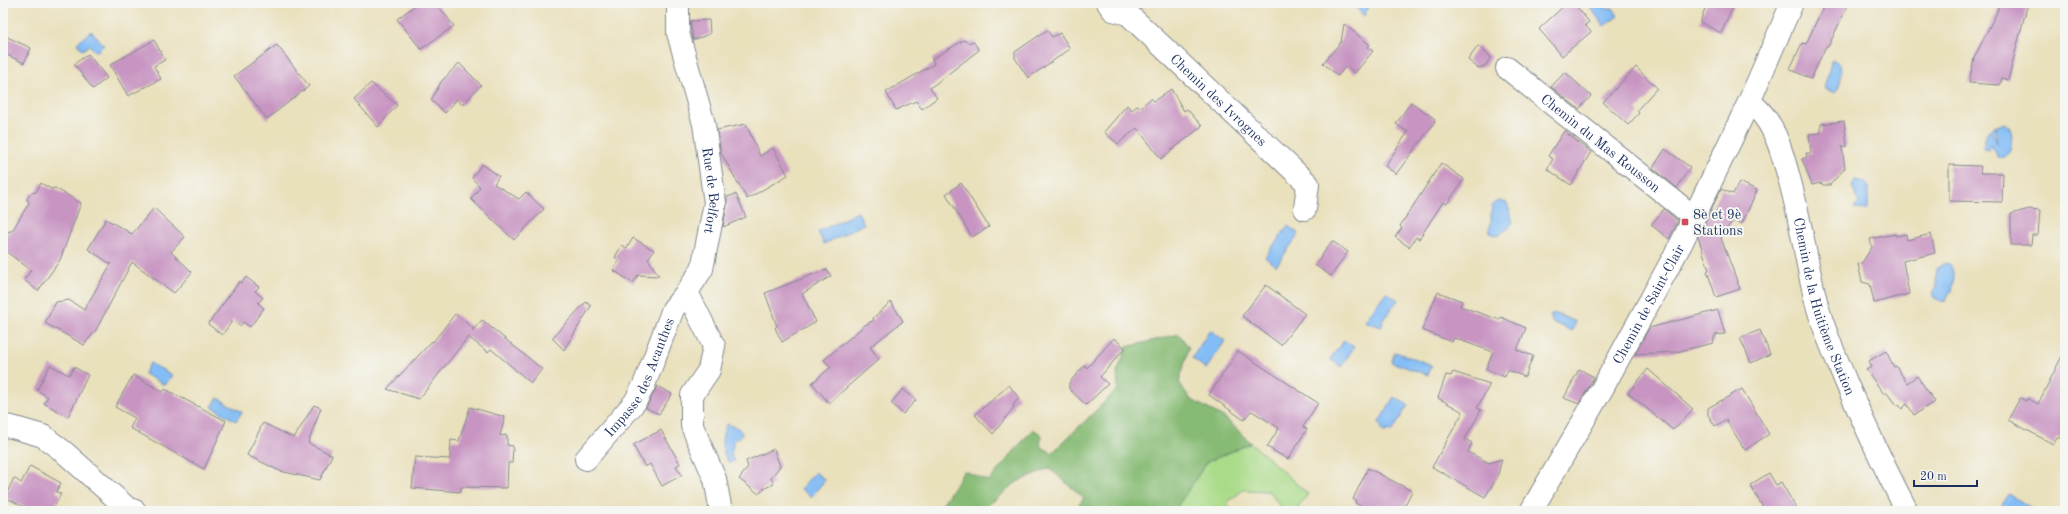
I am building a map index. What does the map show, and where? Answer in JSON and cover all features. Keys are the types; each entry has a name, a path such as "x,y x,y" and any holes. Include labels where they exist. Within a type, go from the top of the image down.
{"street":[{"name":"Rue de Belfort","path":"678,3 678,33 704,124 715,203 702,269 687,292"},
{"name":"Chemin des Ivrognes","path":"1108,3 1113,10 1128,14 1308,184 1305,209"},
{"name":"Chemin de Saint-Clair","path":"1538,509 1694,217 1749,102 1792,3"},
{"name":"Chemin du Mas Rousson","path":"1506,68 1694,217"},
{"name":"Chemin de la Huitième Station","path":"1749,102 1757,107 1766,118 1777,140 1800,221 1817,306 1838,363 1874,448 1907,511"},
{"path":"687,292 714,346 709,370 692,395 692,426 715,479 721,511"},
{"name":"Impasse des Acanthes","path":"586,459 634,402 644,385 673,310 687,292"},
{"path":"3,426 12,427 43,436 64,452 128,508 135,511"}],"green space":[{"path":"1179,334 1189,348 1179,382 1190,399 1225,418 1251,443 1207,462 1174,511 1074,511 1084,498 1049,468 1017,482 981,511 948,511 941,506 964,471 989,481 1033,429 1042,435 1040,446 1052,453 1118,389 1117,372 1127,347"},
{"path":"1251,443 1308,494 1296,511 1283,511 1269,491 1243,490 1228,502 1230,511 1174,511 1207,462"}],"water":[{"path":"1352,3 1371,3 1364,16"},
{"path":"1587,3 1602,3 1605,8 1613,8 1618,16 1604,26"},
{"path":"91,31 104,45 96,52 89,45 83,50 77,43"},
{"path":"1832,59 1840,64 1841,68 1841,79 1836,93 1824,88"},
{"path":"2005,123 2011,128 2011,147 2005,157 1998,158 1990,145 1989,150 1982,147 1985,142 1983,141 1988,131 1995,125 1993,134 1997,143 1995,129 1997,126"},
{"path":"1855,180 1865,182 1868,186 1868,210 1854,209 1859,202 1852,186"},
{"path":"1500,201 1507,203 1513,222 1509,228 1497,236 1490,232 1491,213 1494,204"},
{"path":"858,212 864,224 824,244 818,232"},
{"path":"1288,226 1299,234 1276,266 1265,257"},
{"path":"1945,263 1951,265 1954,277 1952,291 1949,293 1946,300 1941,301 1933,297 1932,294 1936,287 1937,268"},
{"path":"1386,292 1398,300 1382,321 1383,324 1381,327 1365,321"},
{"path":"1557,314 1576,322 1572,331 1552,322 1550,316"},
{"path":"1210,330 1225,341 1206,369 1192,358"},
{"path":"1344,340 1354,347 1341,367 1330,359"},
{"path":"1395,352 1432,365 1428,375 1391,362"},
{"path":"150,363 172,375 167,383 163,384 144,374"},
{"path":"1394,397 1408,405 1392,432 1389,430 1385,432 1382,431 1381,425 1378,424"},
{"path":"218,398 242,412 236,421 212,407"},
{"path":"727,424 738,428 742,433 739,438 734,440 731,456 734,461 729,463 724,453 722,444 723,434"},
{"path":"815,472 825,480 811,497 801,489"},
{"path":"2009,494 2036,511 2005,511 2002,505"}],"building":[{"path":"418,3 436,3 454,26 421,49 397,19"},
{"path":"1567,3 1574,3 1589,22 1585,25 1591,32 1562,56 1539,29"},
{"path":"1707,3 1735,3 1721,33 1700,22"},
{"path":"1825,3 1849,3 1828,47 1826,46 1811,79 1790,69 1802,43 1806,44"},
{"path":"1999,3 2028,3 2008,80 2002,78 2000,85 1969,83 1974,58 1997,12"},
{"path":"709,20 710,34 693,40 690,21"},
{"path":"1344,24 1370,45 1368,47 1373,51 1355,73 1346,66 1338,76 1323,63 1341,42"},
{"path":"1047,30 1052,37 1060,33 1070,49 1028,78 1015,58 1015,52"},
{"path":"3,35 31,48 24,63 3,53"},
{"path":"154,40 165,60 154,66 161,79 128,96 110,65"},
{"path":"964,40 969,43 973,41 979,50 930,88 937,98 922,109 916,101 896,110 886,92 934,64 932,59"},
{"path":"277,45 309,86 267,119 234,76"},
{"path":"1478,46 1491,57 1485,66 1478,68 1468,60"},
{"path":"88,54 107,78 93,89 74,64"},
{"path":"459,63 481,85 462,105 457,99 445,113 431,100 441,82"},
{"path":"1636,67 1657,88 1637,110 1639,113 1628,125 1603,102"},
{"path":"1565,72 1591,96 1579,109 1551,87"},
{"path":"371,83 397,105 378,127 354,99"},
{"path":"1171,89 1184,111 1187,109 1202,126 1161,159 1137,128 1118,144 1104,132 1127,105 1132,110 1138,105 1140,108 1151,98 1154,101"},
{"path":"1411,102 1435,119 1434,123 1396,174 1385,166 1408,132 1396,124"},
{"path":"1844,121 1847,146 1842,147 1845,168 1830,185 1820,183 1812,185 1802,159 1807,157 1806,153 1811,153 1809,134 1821,133 1821,124"},
{"path":"746,124 760,156 773,148 788,175 747,199 721,153 717,130"},
{"path":"1564,131 1591,152 1571,185 1547,169 1553,159 1548,156"},
{"path":"1665,149 1690,167 1677,188 1653,168"},
{"path":"1441,163 1464,179 1447,204 1443,202 1419,239 1416,237 1409,247 1395,237 1402,228 1400,226"},
{"path":"482,164 499,176 494,184 519,199 526,192 544,209 514,240 471,199 480,187 472,178"},
{"path":"1949,165 1981,166 1980,173 2003,173 2002,202 1949,201"},
{"path":"1739,182 1757,190 1742,224 1733,220 1721,238 1740,289 1716,297 1698,237 1721,189 1733,194"},
{"path":"41,183 51,189 55,188 81,203 60,260 38,291 24,280 31,270 4,250 6,246 4,238 9,231 12,231 29,203 27,199 31,193 36,192"},
{"path":"961,183 989,227 972,237 946,194"},
{"path":"736,194 746,217 723,227 727,197"},
{"path":"154,208 185,237 171,252 192,272 174,293 132,262 96,330 84,345 45,323 56,302 69,300 84,310 111,264 88,249 106,219 132,234"},
{"path":"1664,209 1678,221 1669,239 1651,225"},
{"path":"2029,209 2040,210 2038,235 2032,235 2031,245 2011,245 2011,214"},
{"path":"1895,234 1896,236 1906,234 1907,240 1931,234 1935,253 1903,261 1909,294 1874,303 1870,284 1862,282 1858,264 1862,263 1872,247 1870,239"},
{"path":"633,238 654,250 648,259 659,276 638,275 633,283 613,270 619,261 615,257 622,245 627,248"},
{"path":"1332,241 1348,252 1331,276 1315,265"},
{"path":"827,269 831,276 802,294 816,322 782,342 775,328 777,326 765,293"},
{"path":"246,277 259,287 255,291 263,298 258,303 264,308 250,327 243,322 240,326 233,320 222,335 208,324 240,281 241,283"},
{"path":"1266,285 1305,314 1281,345 1242,316"},
{"path":"1438,292 1462,301 1460,306 1500,320 1501,317 1526,328 1517,350 1533,356 1525,377 1508,370 1505,377 1486,369 1493,352 1454,338 1452,342 1422,330"},
{"path":"586,302 591,306 564,350 552,338"},
{"path":"891,302 903,321 870,347 879,359 829,403 812,383 831,367 824,360 865,325 874,320 873,318"},
{"path":"1718,310 1725,334 1715,335 1713,343 1676,352 1635,354 1649,328"},
{"path":"455,314 474,329 482,320 542,369 531,383 491,349 488,352 468,337 419,399 387,389 432,341 433,342"},
{"path":"1760,330 1770,354 1751,363 1740,338"},
{"path":"1114,338 1125,348 1100,377 1108,384 1086,405 1069,389 1069,383 1085,365 1087,368"},
{"path":"2065,350 2065,440 2057,437 2053,444 2008,420 2020,398 2026,401 2027,398 2038,404"},
{"path":"1238,351 1318,403 1303,427 1307,429 1288,459 1267,447 1279,428 1252,411 1244,420 1209,395"},
{"path":"1886,351 1894,367 1896,366 1907,383 1917,376 1935,402 1914,415 1907,404 1902,409 1899,405 1896,405 1886,392 1884,394 1866,370 1872,367 1869,361"},
{"path":"50,365 69,375 74,367 88,375 68,417 44,403 48,397 37,390"},
{"path":"1579,369 1594,377 1579,404 1564,398"},
{"path":"1648,369 1693,409 1673,430 1628,393"},
{"path":"1453,372 1490,384 1477,408 1481,410 1465,439 1472,443 1468,452 1489,463 1502,459 1497,478 1485,497 1432,467 1463,412 1438,398 1446,375 1451,376"},
{"path":"133,375 163,392 165,389 226,421 204,469 130,428 135,418 115,407"},
{"path":"1009,385 1019,398 1013,405 1014,407 993,434 975,415"},
{"path":"657,386 672,394 659,414 646,408"},
{"path":"903,389 916,400 903,414 891,403"},
{"path":"1742,389 1769,434 1745,450 1726,420 1715,426 1708,415 1708,408"},
{"path":"314,405 321,408 308,443 332,455 320,480 280,471 247,455 263,423 294,438"},
{"path":"470,407 505,417 500,436 507,435 507,445 513,446 512,463 508,463 507,488 461,487 461,492 412,488 415,457 450,459 451,440 459,441"},
{"path":"661,430 680,464 676,466 682,475 662,486 650,464 645,467 633,445"},
{"path":"774,449 780,466 771,478 774,484 763,489 759,494 739,479 748,467 746,461"},
{"path":"30,466 61,483 56,492 61,494 52,511 31,511 5,497 14,478 21,483"},
{"path":"1368,468 1412,491 1402,511 1370,511 1355,503 1356,501 1353,499"},
{"path":"1769,473 1776,485 1781,482 1798,511 1765,511 1750,485"}],"place":[{"name":"8è et 9è Stations","path":"1685,222"}]}
